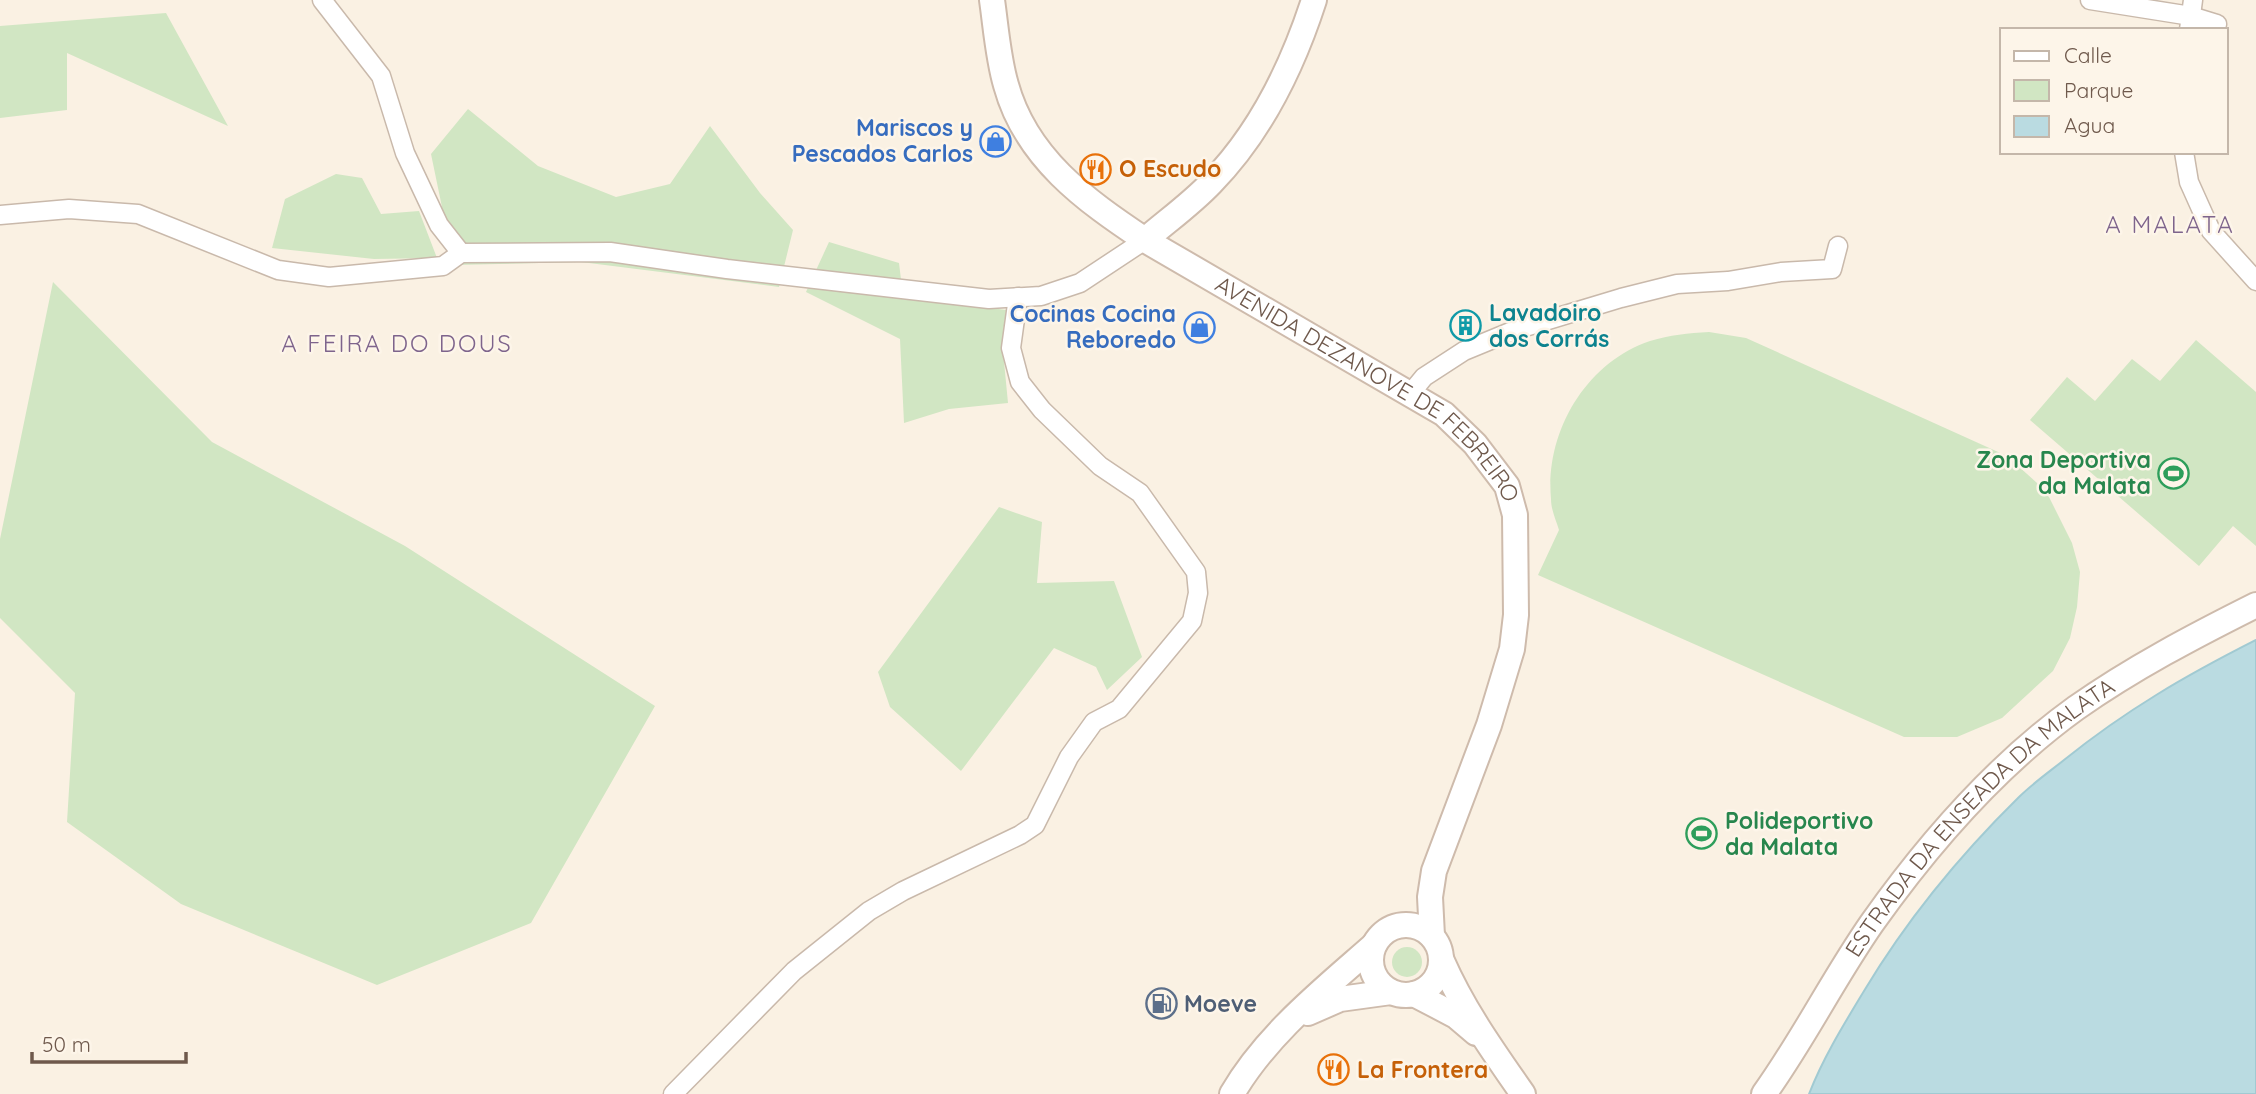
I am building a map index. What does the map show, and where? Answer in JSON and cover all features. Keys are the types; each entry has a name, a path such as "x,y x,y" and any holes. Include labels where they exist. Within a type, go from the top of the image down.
{"main road":[{"name":"AVENIDA DEZANOVE DE FEBREIRO","path":"992,0 1005,83 1014,109 1030,140 1055,171 1098,208 1145,240 1444,414 1475,444 1507,486 1515,515 1516,615 1512,649 1489,725 1434,871 1430,897 1432,936"},
{"path":"1145,240 1210,184 1247,142 1273,99 1298,47 1314,0"},
{"name":"ESTRADA DA ENSEADA DA MALATA","path":"1764,1094 1873,922 1920,861 1994,780 2074,709 2172,648 2256,605"},
{"name":"AVENIDA DEZANOVE DE FEBREIRO","path":"1393,927 1434,871"},
{"path":"1232,1094 1255,1060 1289,1024 1383,934 1393,927 1403,925 1416,926 1432,936 1440,948 1442,961 1456,990 1489,1046 1523,1094"},
{"path":"1374,945 1371,962 1373,972 1382,986 1456,1016 1489,1046"},
{"path":"1289,1024 1329,1002 1429,987 1442,961"}],"street":[{"path":"322,0 381,76 405,153 439,225 461,253"},
{"path":"2090,0 2191,15 2217,24"},
{"path":"2184,154 2189,182 2211,231 2256,281"},
{"path":"0,215 69,209 138,214 278,270 329,277 443,266 461,253 610,252 727,269 989,299 1041,296 1080,283 1145,240"},
{"path":"1410,394 1424,377 1464,351 1515,330 1677,284 1832,269 1838,246"},
{"path":"673,1094 794,971 869,911 903,891 1020,835 1035,825 1069,757 1094,722 1119,709 1192,621 1198,593 1196,572 1140,493 1100,467 1042,410 1020,382 1011,348 1018,297"}],"green space":[{"path":"166,13 228,126 67,53 67,110 0,118 0,26"},
{"path":"468,109 538,166 616,197 670,184 710,126 760,193 793,230 779,287 581,262 454,265 431,154"},
{"path":"336,174 362,178 381,214 419,211 437,258 374,259 272,248 285,199"},
{"path":"829,242 899,263 903,296 1006,310 1002,341 1008,403 949,409 904,423 900,339 806,292"},
{"path":"53,282 212,442 405,546 655,706 531,923 377,985 181,904 67,822 75,693 0,618 0,539"},
{"name":"Zona Deportiva da Malata","path":"1709,332 1746,338 2007,456 2046,491 2072,543 2080,572 2077,607 2070,638 2053,671 2002,718 1957,737 1904,737 1538,575 1559,530 1551,503 1551,474 1555,450 1574,404 1606,366 1627,351 1665,337"},
{"name":"Zona Deportiva da Malata","path":"2196,340 2256,392 2256,546 2233,526 2199,566 2030,420 2067,377 2095,401 2132,359 2160,381"},
{"path":"999,507 1042,522 1037,583 1114,581 1142,657 1107,690 1096,667 1054,648 961,771 890,707 878,672"},
{"path":"1407,947 1413,948 1421,956 1421,968 1413,976 1407,977 1401,976 1393,968 1392,962 1393,956 1401,948"}],"water":[{"path":"2256,640 2256,1094 1809,1094 1821,1067 1880,965 1955,865 1997,819 2035,783 2110,725 2180,681"}],"place":[{"name":"Mariscos y Pescados Carlos","path":"996,141"},
{"name":"O Escudo","path":"1096,169"},
{"name":"Lavadoiro dos Corrás","path":"1466,326"},
{"name":"Cocinas Cocina Reboredo","path":"1199,327"},
{"name":"Zona Deportiva da Malata","path":"2174,473"},
{"name":"Polideportivo da Malata","path":"1702,834"},
{"name":"Moeve","path":"1161,1004"},
{"name":"La Frontera","path":"1334,1070"}],"district":[{"name":"A MALATA","path":"2170,225"},
{"name":"A FEIRA DO DOUS","path":"397,344"}]}
